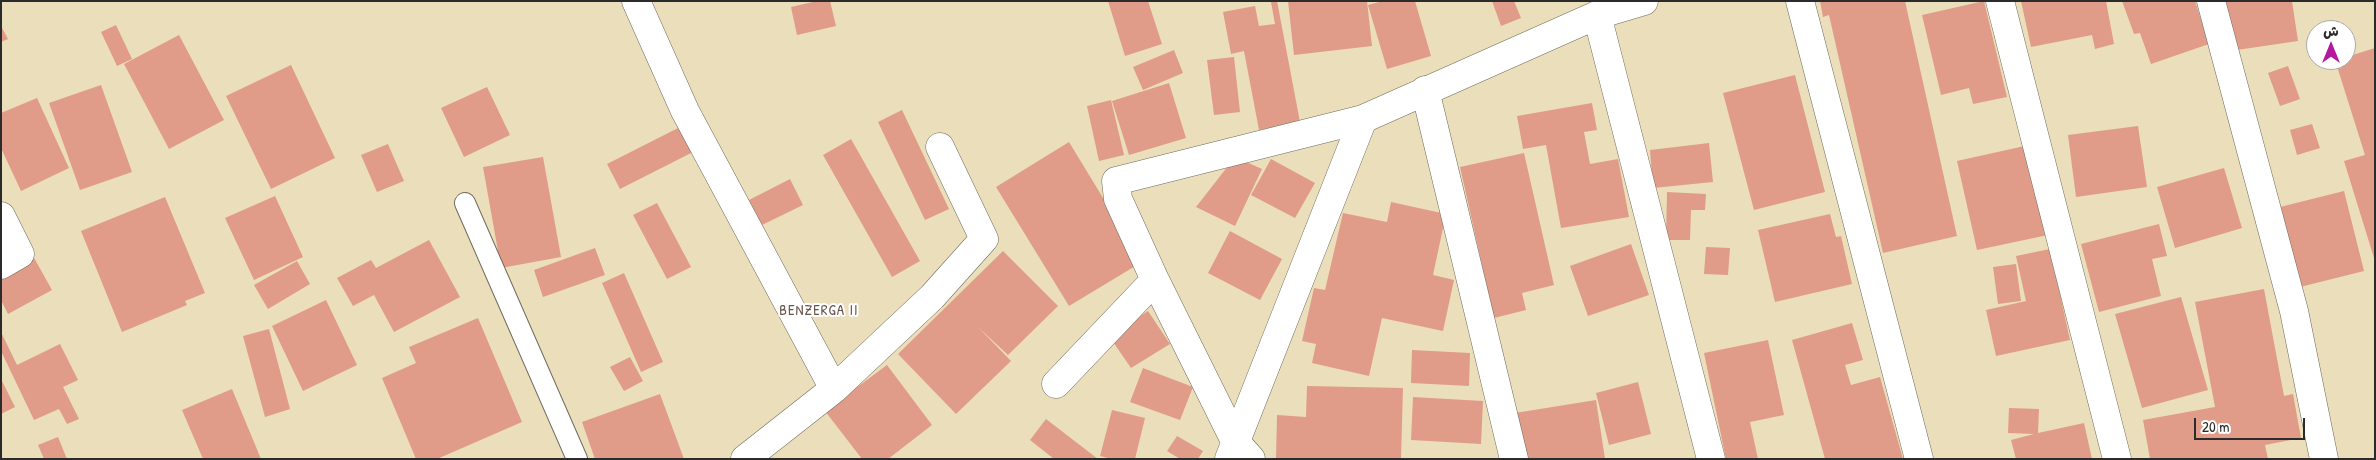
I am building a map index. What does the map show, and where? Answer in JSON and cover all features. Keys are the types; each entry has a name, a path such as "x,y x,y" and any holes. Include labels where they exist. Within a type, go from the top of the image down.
{"street":[{"path":"636,1 685,111 834,389"},
{"path":"1238,453 1118,199 1116,181 1364,119 1425,90 1597,15 1644,1"},
{"path":"1800,1 1919,459"},
{"path":"2000,1 2117,459"},
{"path":"2211,1 2294,311 2324,459"},
{"path":"1597,15 1711,459"},
{"path":"1425,90 1514,459"},
{"path":"1238,453 1364,119"},
{"path":"745,459 834,389 932,297 984,239 940,147"},
{"path":"1,216 20,254 1,264"},
{"path":"1056,384 1155,280"}],"lane":[{"path":"466,203 577,459"}],"building":[{"path":"817,1 830,1 836,26 797,35 791,7"},
{"path":"1108,1 1148,1 1162,44 1125,56"},
{"path":"1277,1 1300,122 1259,130 1244,51 1231,54 1223,12 1255,6 1259,26 1275,24 1271,2"},
{"path":"1288,1 1367,1 1372,46 1294,55"},
{"path":"1383,1 1415,1 1431,56 1387,69 1368,5"},
{"path":"1492,1 1514,1 1521,18 1501,26"},
{"path":"1820,1 1905,1 1957,236 1883,253 1829,15 1823,17"},
{"path":"1984,1 2007,97 1973,104 1969,88 1941,95 1922,15"},
{"path":"2021,1 2106,1 2114,44 2095,49 2092,35 2031,47"},
{"path":"2122,1 2195,1 2209,44 2151,64 2140,33 2134,34"},
{"path":"2222,1 2292,1 2298,41 2230,51"},
{"path":"116,25 132,59 117,66 101,32"},
{"path":"1,26 8,39 1,42"},
{"path":"179,35 224,120 169,149 124,64"},
{"path":"2375,48 2375,258 2344,161 2365,155 2338,70 2356,70 2356,54"},
{"path":"1174,50 1183,73 1143,90 1133,67"},
{"path":"1234,57 1240,112 1214,115 1207,60"},
{"path":"291,65 335,158 271,189 226,96"},
{"path":"2288,66 2300,99 2280,106 2268,73"},
{"path":"1795,75 1825,192 1754,210 1723,93"},
{"path":"1169,83 1186,138 1129,155 1112,101"},
{"path":"101,85 132,172 80,190 49,103"},
{"path":"487,87 510,135 464,157 441,108"},
{"path":"37,98 69,168 21,191 1,148 1,113"},
{"path":"1111,100 1124,155 1099,161 1087,106"},
{"path":"1592,103 1597,130 1584,132 1590,164 1618,159 1629,217 1561,228 1546,145 1523,149 1517,116"},
{"path":"902,110 949,209 925,220 878,122"},
{"path":"2312,124 2320,148 2297,155 2290,130"},
{"path":"682,126 695,151 620,189 607,164"},
{"path":"2138,126 2147,187 2076,197 2068,135"},
{"path":"851,139 920,261 892,277 823,155"},
{"path":"1069,142 1142,262 1069,306 996,187"},
{"path":"1709,143 1713,182 1653,188 1650,150"},
{"path":"388,144 404,181 377,192 361,155"},
{"path":"2029,145 2048,235 1977,250 1957,161"},
{"path":"1524,153 1554,285 1522,293 1526,310 1494,318 1460,167"},
{"path":"543,157 561,257 501,268 483,167"},
{"path":"1235,157 1262,169 1235,226 1196,207"},
{"path":"1271,159 1315,183 1295,218 1251,195"},
{"path":"2224,168 2242,228 2175,248 2157,187"},
{"path":"790,179 803,205 762,225 749,200"},
{"path":"2344,191 2364,271 2300,287 2280,207"},
{"path":"1667,192 1706,194 1705,210 1691,210 1690,240 1666,240"},
{"path":"275,196 303,257 254,280 225,218"},
{"path":"165,197 205,293 185,301 187,305 122,332 81,231"},
{"path":"1391,202 1446,214 1433,275 1454,280 1443,331 1382,318 1369,376 1312,363 1316,344 1302,341 1314,288 1325,290 1343,213 1387,222"},
{"path":"657,203 691,267 667,279 633,215"},
{"path":"1830,214 1836,237 1841,236 1852,284 1775,302 1758,230"},
{"path":"2159,224 2167,256 2152,259 2161,296 2099,312 2081,244"},
{"path":"1230,231 1282,259 1260,300 1208,273"},
{"path":"429,240 460,297 394,332 374,295 353,306 337,278 371,260 376,268"},
{"path":"1631,244 1649,295 1588,316 1570,266"},
{"path":"1706,247 1730,248 1728,275 1704,274"},
{"path":"595,248 605,275 543,297 534,270"},
{"path":"2050,249 2070,340 1996,356 1986,310 2026,301 2016,256"},
{"path":"1003,251 1058,306 1008,355 978,327 1011,361 956,414 898,354"},
{"path":"33,256 52,290 8,314 1,300 1,272"},
{"path":"297,261 310,284 268,309 254,285"},
{"path":"2016,264 2021,301 1998,304 1993,267"},
{"path":"624,273 663,362 641,372 602,283"},
{"path":"2264,289 2284,396 2293,394 2301,438 2265,445 2268,459 2150,459 2143,420 2215,407 2195,302"},
{"path":"2181,297 2208,390 2142,408 2115,314"},
{"path":"326,300 357,365 303,391 272,326"},
{"path":"1148,311 1170,344 1131,368 1109,336"},
{"path":"478,318 522,422 437,459 416,459 382,378 416,363 409,347"},
{"path":"1852,323 1863,360 1845,365 1851,385 1880,377 1903,459 1825,459 1792,340"},
{"path":"269,329 290,409 265,417 243,336"},
{"path":"1,332 17,365 60,344 78,380 63,387 79,419 67,424 59,409 34,420 1,351"},
{"path":"1768,340 1784,415 1750,422 1758,459 1726,459 1704,353"},
{"path":"1412,350 1470,353 1469,386 1411,383"},
{"path":"630,357 643,381 624,391 610,367"},
{"path":"887,365 932,425 888,459 862,459 825,411"},
{"path":"1143,368 1193,387 1180,420 1130,402"},
{"path":"1,379 15,407 1,414"},
{"path":"1638,382 1651,434 1609,445 1596,393"},
{"path":"1307,386 1403,388 1401,459 1276,458 1277,415 1306,417"},
{"path":"232,389 261,459 203,459 182,410"},
{"path":"660,394 684,459 595,459 582,422"},
{"path":"1413,397 1483,401 1481,444 1411,440"},
{"path":"1596,400 1605,459 1522,459 1515,413"},
{"path":"2009,408 2039,409 2038,433 2084,423 2092,459 2016,459 2011,440 2034,434 2008,433"},
{"path":"1112,410 1145,418 1135,459 1112,459 1100,456"},
{"path":"1046,419 1098,459 1054,459 1030,440"},
{"path":"1177,436 1203,451 1198,459 1180,459 1167,451"},
{"path":"58,437 67,459 44,459 38,445"}],"district":[{"name":"BENZERGA II","path":"819,311"}]}
